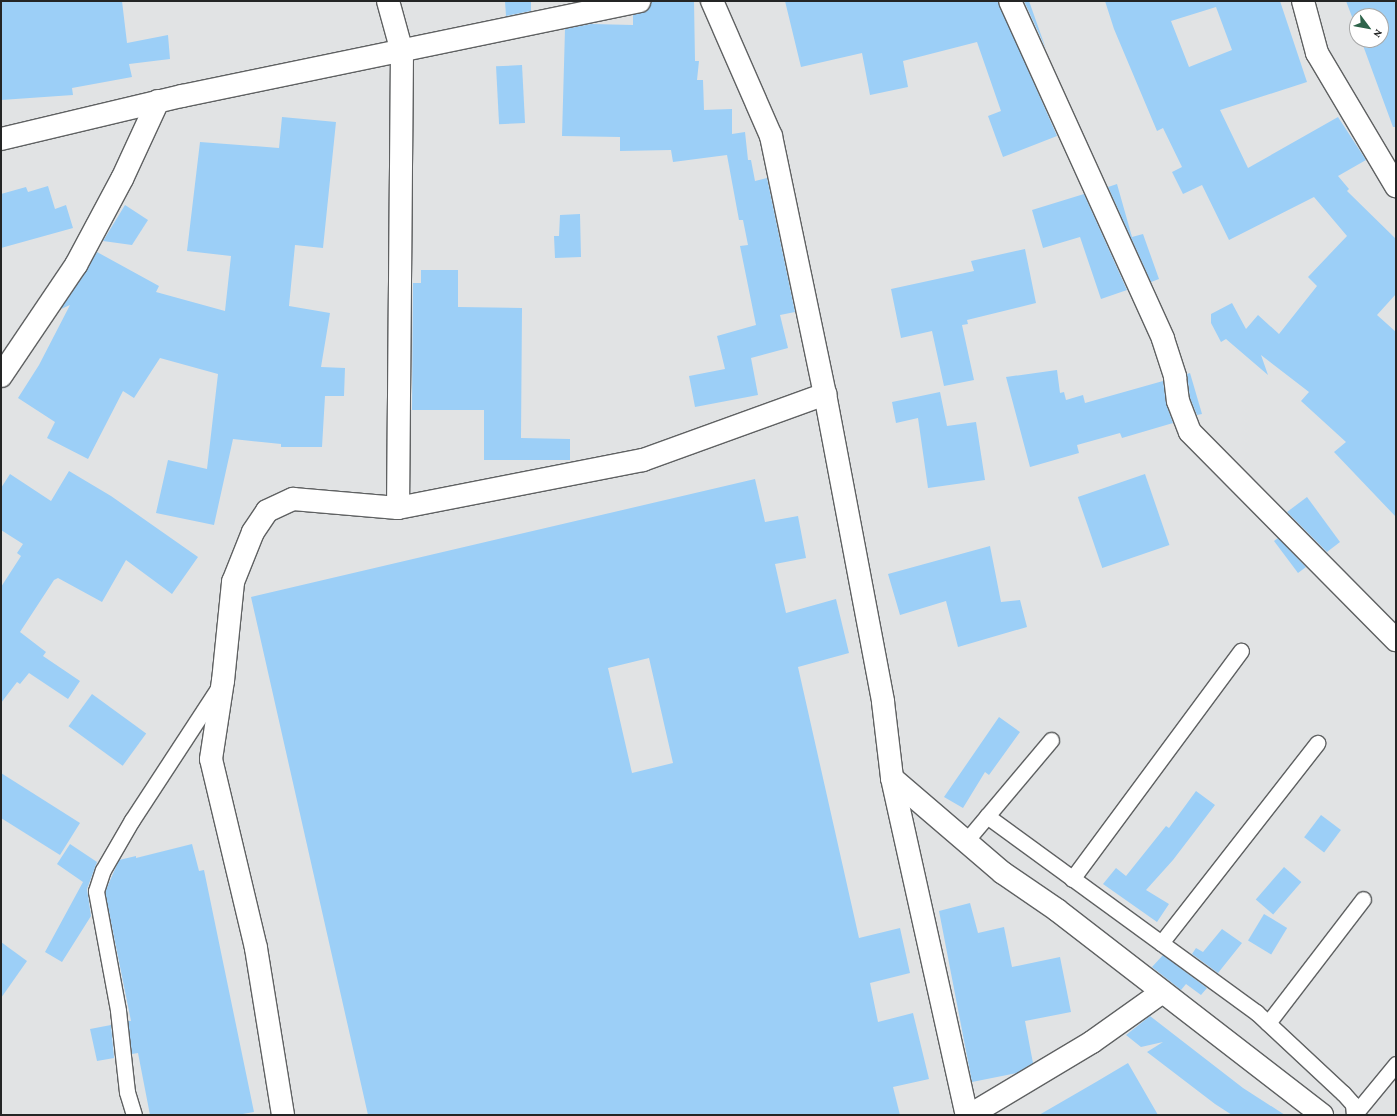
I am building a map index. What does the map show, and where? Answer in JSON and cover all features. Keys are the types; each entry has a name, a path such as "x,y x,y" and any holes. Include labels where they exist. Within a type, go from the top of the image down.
{"street":[{"path":"388,1 402,52 398,508"},
{"path":"1,139 158,101 402,52 639,1"},
{"path":"712,1 770,136 825,394 883,702 892,778 969,1115 1092,1042 1161,993"},
{"path":"1010,1 1163,339 1175,377 1178,401 1190,432 1396,640"},
{"path":"1303,1 1317,53 1396,186"},
{"path":"1,376 76,266 122,180 158,101"},
{"path":"283,1115 256,948 211,759 223,681 233,582 253,532 267,510 293,499 398,508 643,460 825,394"},
{"path":"892,778 966,841 1161,993 1322,1115"}],"lane":[{"path":"1072,879 1241,651"},
{"path":"134,1115 127,1092 118,1010 96,891 103,870 132,820 223,681"},
{"path":"966,841 1051,740"},
{"path":"1161,943 1316,743"},
{"path":"987,816 1268,1023 1343,1093 1353,1104 1354,1115"},
{"path":"1268,1023 1363,900"},
{"path":"1354,1115 1396,1064"}],"building":[{"path":"1,1 122,1 127,43 168,35 170,59 129,64 132,77 72,88 73,95 1,100"},
{"path":"505,1 531,1 531,11 506,16"},
{"path":"651,1 694,1 695,61 699,61 697,80 703,80 704,110 732,109 732,134 745,132 748,160 751,160 755,181 767,178 795,312 780,315 788,348 751,358 758,395 695,407 689,376 725,369 717,336 756,325 740,246 748,245 743,220 739,220 727,155 673,162 671,150 620,151 620,137 562,136 565,29 591,24 633,25 633,15 647,11"},
{"path":"785,1 998,1 1057,136 1003,157 988,116 1001,111 977,42 903,61 908,87 870,95 862,53 801,67"},
{"path":"1024,1 1029,1 1046,49"},
{"path":"1105,1 1280,1 1307,82 1220,110 1248,168 1338,117 1366,160 1338,176 1349,189 1347,191 1396,239 1396,294 1377,315 1396,332 1396,517 1334,452 1346,442 1301,401 1309,392 1261,355 1268,375 1226,339 1221,342 1211,323 1211,314 1232,303 1246,329 1258,315 1279,334 1317,286 1308,277 1347,236 1314,197 1229,240 1202,185 1183,194 1172,172 1182,167 1163,128 1157,131 1114,29","holes":["1216,7 1232,50 1189,67 1171,21"]},
{"path":"1346,1 1396,1 1396,127 1393,127 1364,48 1389,48 1389,8 1349,9"},
{"path":"522,65 525,123 499,124 496,66"},
{"path":"282,117 336,122 323,248 295,245 289,306 330,313 321,367 345,368 344,396 325,396 322,447 281,447 281,444 233,439 214,525 156,513 168,460 207,469 218,374 160,358 134,398 123,391 88,459 47,438 55,422 18,398 39,365 70,305 61,309 97,252 159,286 156,292 225,311 231,256 187,251 200,142 279,148"},
{"path":"1117,184 1132,237 1143,234 1159,279 1151,282 1108,187"},
{"path":"48,186 55,209 66,205 73,228 1,248 1,194 26,187 28,192"},
{"path":"1084,194 1127,290 1101,299 1080,237 1043,248 1032,210"},
{"path":"125,205 148,220 132,245 103,241"},
{"path":"580,214 581,257 555,258 554,236 559,236 560,215"},
{"path":"1025,249 1036,303 967,320 968,324 962,325 974,380 944,386 932,331 901,338 891,289 974,271 971,261"},
{"path":"421,270 458,270 458,307 522,308 521,438 570,439 570,460 484,460 484,410 412,410 413,283 421,283"},
{"path":"1057,370 1060,393 1064,392 1066,400 1083,395 1085,403 1163,381 1166,403 1173,423 1122,438 1120,433 1077,445 1079,453 1030,467 1006,377"},
{"path":"1190,373 1202,414 1197,415 1190,398 1187,374"},
{"path":"940,392 947,426 976,422 985,480 928,488 918,418 896,423 892,402"},
{"path":"69,471 111,496 198,557 172,594 126,560 102,602 58,578 54,580 20,632 46,652 43,656 80,681 68,699 29,673 20,684 17,682 1,703 1,587 21,556 17,553 23,544 1,530 1,488 10,474 51,501"},
{"path":"1145,474 1169,545 1102,568 1078,497"},
{"path":"755,479 765,522 798,516 806,558 775,564 786,613 836,599 849,653 798,667 859,938 900,928 910,973 870,983 878,1022 913,1013 929,1079 893,1087 900,1115 368,1115 251,597","holes":["649,658 673,763 632,773 608,668"]},
{"path":"1307,497 1340,542 1327,552 1287,512"},
{"path":"1278,538 1306,567 1298,573 1274,541"},
{"path":"990,546 1001,602 1020,600 1027,627 958,647 946,601 900,615 888,574"},
{"path":"92,694 146,733 123,766 68,726"},
{"path":"999,717 1020,732 989,775 985,772 963,808 944,797"},
{"path":"1,773 80,823 60,855 1,818"},
{"path":"1196,791 1215,805 1173,860 1146,890 1169,904 1157,922 1103,884 1116,868 1126,876 1166,826 1169,828"},
{"path":"1321,815 1341,830 1324,852 1304,837"},
{"path":"70,844 97,862 87,889 91,916 62,962 45,952 83,882 57,864"},
{"path":"192,844 199,871 204,870 254,1112 237,1115 150,1115 138,1053 132,1054 128,1021 131,1021 105,892 119,860 136,856 136,858"},
{"path":"1284,867 1301,882 1273,915 1256,899"},
{"path":"970,903 978,933 1004,927 1012,967 1060,957 1071,1012 1025,1021 1033,1063 1017,1073 972,1082 939,911"},
{"path":"1264,914 1287,928 1271,954 1248,941"},
{"path":"1222,929 1242,943 1218,973 1192,954 1196,948 1203,952"},
{"path":"1,942 27,961 1,998"},
{"path":"1163,955 1207,988 1201,995 1186,984 1181,990 1152,967"},
{"path":"1150,1016 1243,1088 1285,1115 1232,1115 1215,1104 1147,1052 1163,1042 1141,1047 1126,1035"},
{"path":"111,1025 114,1058 97,1061 90,1029"},
{"path":"1128,1063 1158,1115 1039,1115 1096,1082"}]}
